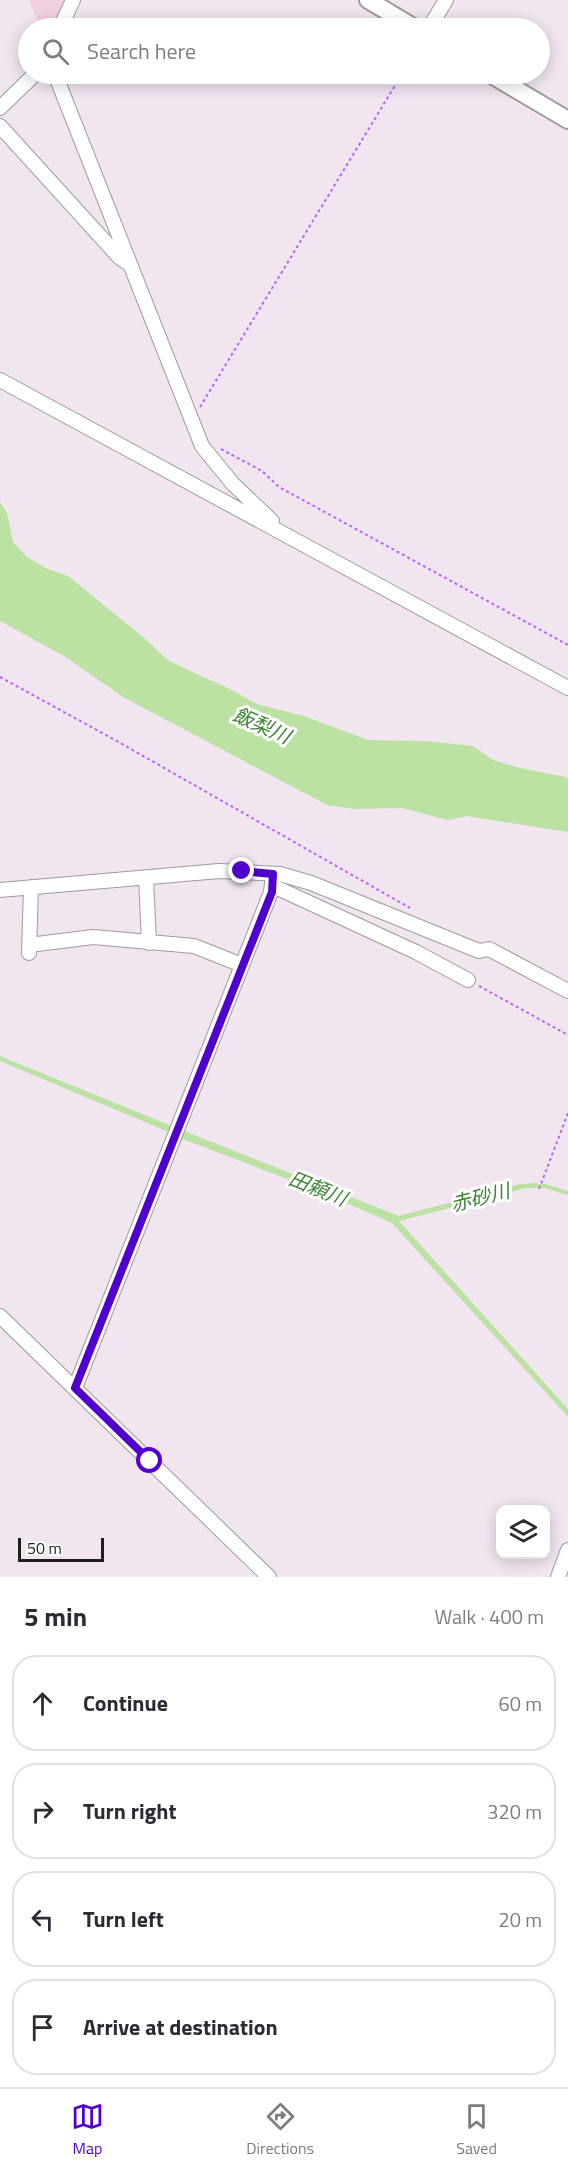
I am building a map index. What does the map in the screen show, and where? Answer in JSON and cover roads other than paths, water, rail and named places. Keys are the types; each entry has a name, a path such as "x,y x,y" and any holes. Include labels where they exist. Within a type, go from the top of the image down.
{"street":[{"path":"65,18 73,0"},
{"path":"368,0 398,18"},
{"path":"435,18 446,0"},
{"path":"0,108 25,84"},
{"path":"59,84 202,447 233,484 286,535"},
{"path":"507,84 568,120"},
{"path":"0,126 119,257 128,263"},
{"path":"0,380 568,688"},
{"path":"0,890 219,871 273,880 311,883 478,951 489,949 568,991"},
{"path":"146,878 149,943"},
{"path":"75,1388 242,965 273,880"},
{"path":"273,880 468,980"},
{"path":"30,887 29,949 86,937 194,946 242,965"},
{"path":"0,1316 269,1577"},
{"path":"558,1577 568,1550"}],"water":[{"name":"飯梨川","path":"0,502 7,513 13,542 26,556 45,568 68,576 169,661 257,704 304,716 368,740 424,741 473,746 493,760 568,778 568,832 466,816 448,820 402,808 355,809 327,805 123,697 64,656 0,621"},
{"path":"0,1056 174,1127 171,1133 0,1061"},
{"name":"田頼川","path":"179,1129 399,1216 520,1184 537,1183 536,1188 526,1188 399,1221 568,1409 568,1417 392,1223 319,1191 185,1140 176,1136"}],"waterway":[{"name":"赤砂川","path":"531,1186 545,1186 568,1193"}]}
